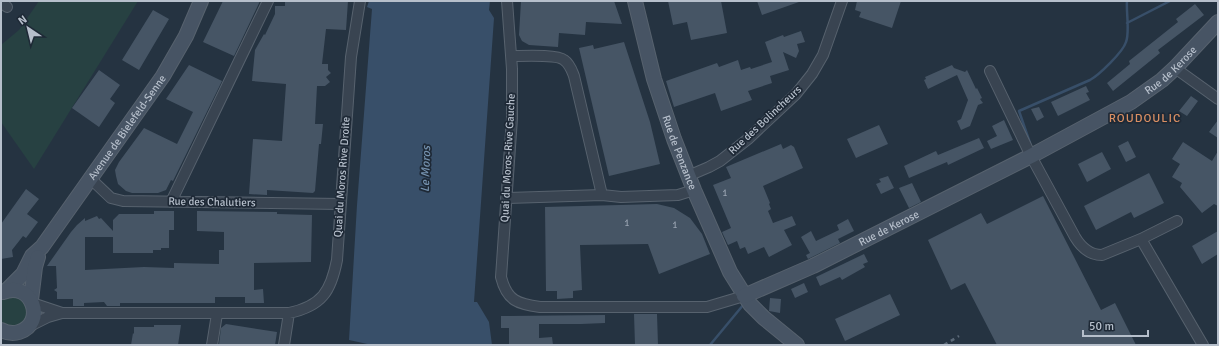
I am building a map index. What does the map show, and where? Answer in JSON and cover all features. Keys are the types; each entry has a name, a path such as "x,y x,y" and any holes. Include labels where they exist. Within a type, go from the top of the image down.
{"main road":[{"name":"Avenue de Bielefeld-Senne","path":"4,292 23,274 32,256 42,247 173,61 186,36 201,1"},
{"name":"Rue de Penzance","path":"635,1 654,79 674,139 688,176 731,275 744,296 759,314 797,345"},
{"name":"Rue de Kerose","path":"744,296 813,266 1032,156 1132,102 1156,85 1175,68 1218,22"},
{"name":"Avenue de Bielefeld-Senne","path":"28,327 34,316 31,301 35,267 42,247"},
{"path":"4,292 14,290 20,291 31,301"},
{"path":"1,330 14,333 20,332 28,327"}],"street":[{"path":"171,202 268,1"},
{"name":"Quai du Moros Rive Droite","path":"62,313 289,313 310,306 319,299 330,286 333,279 336,260 351,57 356,17 360,1"},
{"name":"Quai du Moros-Rive Gauche","path":"507,1 511,56 512,118 501,277 503,287 507,294 524,305 540,307 707,307 744,296"},
{"name":"Rue des Bolincheurs","path":"688,176 709,168 720,161 748,139 796,94 812,74 823,55 842,1"},
{"path":"511,56 557,57 567,63 574,76 602,195"},
{"path":"1175,68 1218,98"},
{"path":"990,71 1032,156 1075,237 1084,249 1097,255 1102,255 1141,239 1177,221"},
{"name":"Rue des Chalutiers","path":"91,179 115,200 340,204"},
{"path":"506,198 602,195 621,197 678,195 694,190"},
{"path":"1141,239 1203,345"},
{"path":"31,301 62,313"},
{"path":"28,327 48,317 62,313"},
{"path":"284,345 289,313"},
{"path":"212,345 217,314"}],"green space":[{"path":"39,1 138,1 34,169 1,122 1,45 19,30"},
{"path":"14,294 26,302 28,318 17,328 1,326 1,298"}],"water":[{"name":"Le Moros","path":"369,1 490,1 489,10 494,18 474,302 477,302 489,322 492,345 372,345 349,340 357,205 372,9 367,7"}],"building":[{"path":"223,1 260,1 234,56 203,42"},
{"path":"285,1 348,1 346,30 326,29 322,64 328,64 328,70 331,73 326,77 330,82 325,86 317,86 315,124 323,124 321,144 319,144 315,191 313,193 267,190 267,195 249,194 253,139 282,141 286,84 252,81 255,50 264,34 265,35 275,14 275,6 285,6"},
{"path":"521,1 614,1 622,24 586,22 585,35 559,33 558,47 529,45 522,41 519,35"},
{"path":"668,1 721,1 727,33 691,40 687,22 673,25"},
{"path":"757,1 799,1 799,2 762,15"},
{"path":"857,1 901,1 892,28 859,17 861,12 855,10"},
{"path":"1195,4 1204,15 1158,50 1160,53 1113,91 1107,83 1130,64 1129,61 1178,22 1176,19"},
{"path":"153,10 169,19 139,70 122,60"},
{"path":"801,31 805,42 797,44 799,51 796,58 783,52 789,70 770,76 772,83 748,91 752,100 721,111 715,93 674,107 666,81 717,63 719,67 738,60 741,70 750,67 751,69 772,62 765,42 783,35 784,37"},
{"path":"624,42 650,122 660,164 609,176 579,48 593,45 594,49"},
{"path":"189,65 222,81 173,181 171,180 166,190 158,193 132,193 126,191 118,184 115,170 119,162 144,128 177,144 193,112 166,99"},
{"path":"952,65 954,68 965,72 967,70 982,98 980,99 983,103 978,105 970,126 961,130 957,121 961,119 968,100 957,75 928,89 924,80 926,79 925,77"},
{"path":"99,70 120,85 110,99 115,103 99,127 72,108"},
{"path":"1086,86 1089,92 1086,93 1090,100 1058,116 1051,102"},
{"path":"1191,96 1198,101 1187,116 1179,111"},
{"path":"1039,107 1044,117 1037,121 1031,109"},
{"path":"1004,120 1013,140 991,149 987,141 997,136 992,126"},
{"path":"1218,120 1218,138 1209,132"},
{"path":"879,125 888,144 856,158 847,139"},
{"path":"979,138 984,148 948,165 947,162 909,178 904,166 936,151 938,155"},
{"path":"1128,141 1136,157 1126,162 1118,146"},
{"path":"1183,142 1212,161 1218,151 1218,206 1214,204 1202,213 1180,187 1182,183 1172,177 1180,164 1172,159"},
{"path":"781,144 783,149 791,145 794,147 803,168 763,186 770,203 771,209 768,211 773,223 792,216 796,225 784,230 792,245 769,257 764,247 748,254 745,247 740,249 737,241 728,245 722,232 731,228 713,185 731,178 726,167"},
{"path":"1102,152 1111,169 1087,182 1078,164"},
{"path":"1149,173 1164,203 1134,218 1131,212 1096,230 1084,206"},
{"path":"888,176 894,188 881,194 876,184 881,182 879,179"},
{"path":"912,183 921,202 909,208 899,188"},
{"path":"26,189 39,199 27,214 38,222 26,238 23,236 12,250 13,257 1,259 1,224"},
{"path":"1043,196 1101,310 1115,303 1136,345 997,345 965,283 951,290 928,240 981,213 987,224"},
{"path":"657,204 674,208 690,218 702,234 710,254 659,274 648,244 580,245 582,290 573,291 573,298 557,299 557,291 546,291 545,207"},
{"path":"154,211 174,211 174,230 169,230 169,248 153,250 153,253 113,253 113,237 85,237 85,270 144,267 174,268 174,263 219,264 219,250 224,250 224,232 197,231 197,211 277,212 277,214 312,215 311,262 254,263 254,290 263,289 264,303 245,303 245,297 215,297 215,303 120,303 120,306 107,306 104,302 84,303 84,306 73,306 73,299 57,299 57,292 54,290 57,288 56,266 47,266 77,225 85,218 85,221 97,216 99,219 101,218 113,231 113,220 119,214 154,214"},
{"path":"848,219 854,231 838,239 840,243 808,259 806,255 810,253 801,237 811,231 816,241 839,230 837,225"},
{"path":"1218,231 1218,254 1202,264 1192,246"},
{"path":"864,254 868,262 863,264 865,267 842,280 840,277 820,286 816,277"},
{"path":"804,283 808,292 795,298 791,289"},
{"path":"890,294 900,315 845,341 835,319"},
{"path":"770,298 781,299 780,313 769,311"},
{"path":"634,314 657,314 658,345 635,345"},
{"path":"605,315 605,323 539,324 539,338 552,337 553,345 509,345 509,328 501,328 501,316"},
{"path":"226,324 277,332 275,345 219,345 221,328"},
{"path":"154,325 181,325 178,345 131,345 134,327 154,327"}],"waterway":[{"path":"1030,143 1019,111 1090,80 1110,63 1126,42 1128,28 1127,1"},
{"path":"1127,23 1170,1"},
{"path":"710,345 744,304"}],"railway":[{"path":"944,345 959,336"}],"district":[{"name":"ROUDOULIC","path":"1145,118"}]}
